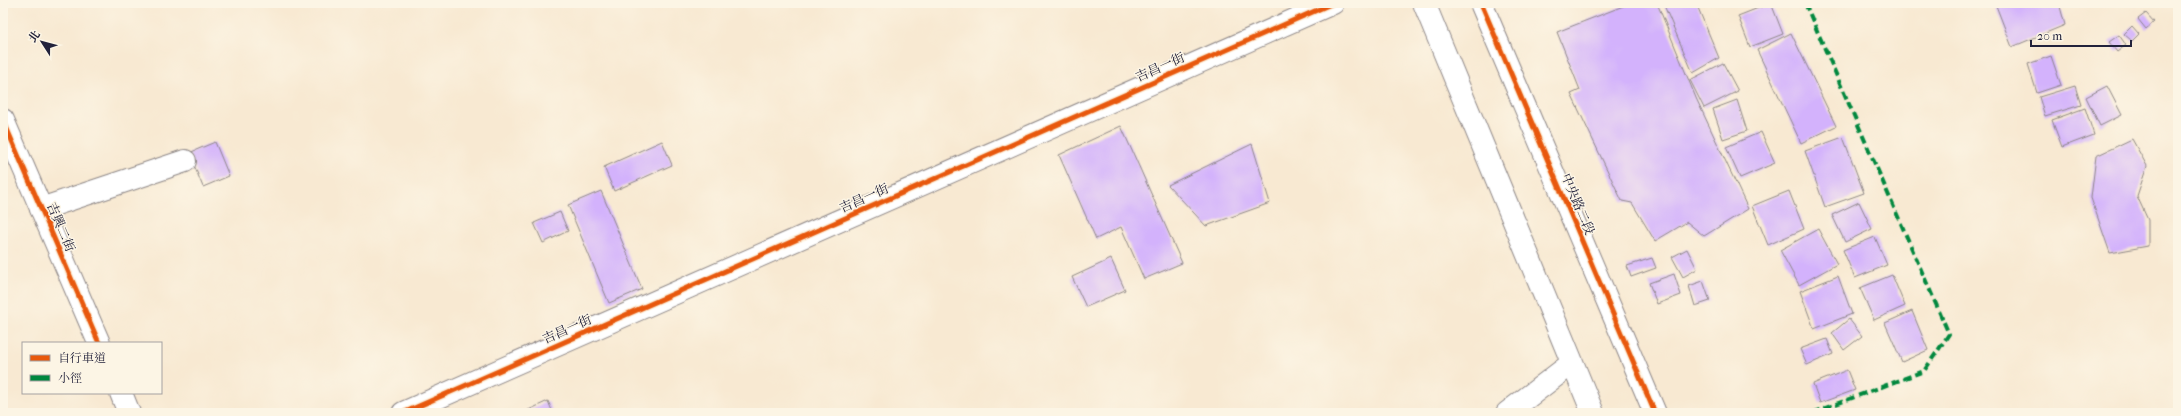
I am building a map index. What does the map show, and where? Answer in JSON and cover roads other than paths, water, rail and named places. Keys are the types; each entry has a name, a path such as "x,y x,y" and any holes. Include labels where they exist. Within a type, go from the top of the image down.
{"street":[{"name":"吉昌一街","path":"403,413 1333,3"},
{"path":"1424,3 1571,364 1593,413"},
{"name":"中央路二段","path":"1481,3 1655,413"},
{"name":"吉興二街","path":"3,120 99,342"},
{"path":"41,208 185,161"},
{"path":"1507,413 1571,364"},
{"path":"121,394 129,413"}]}
